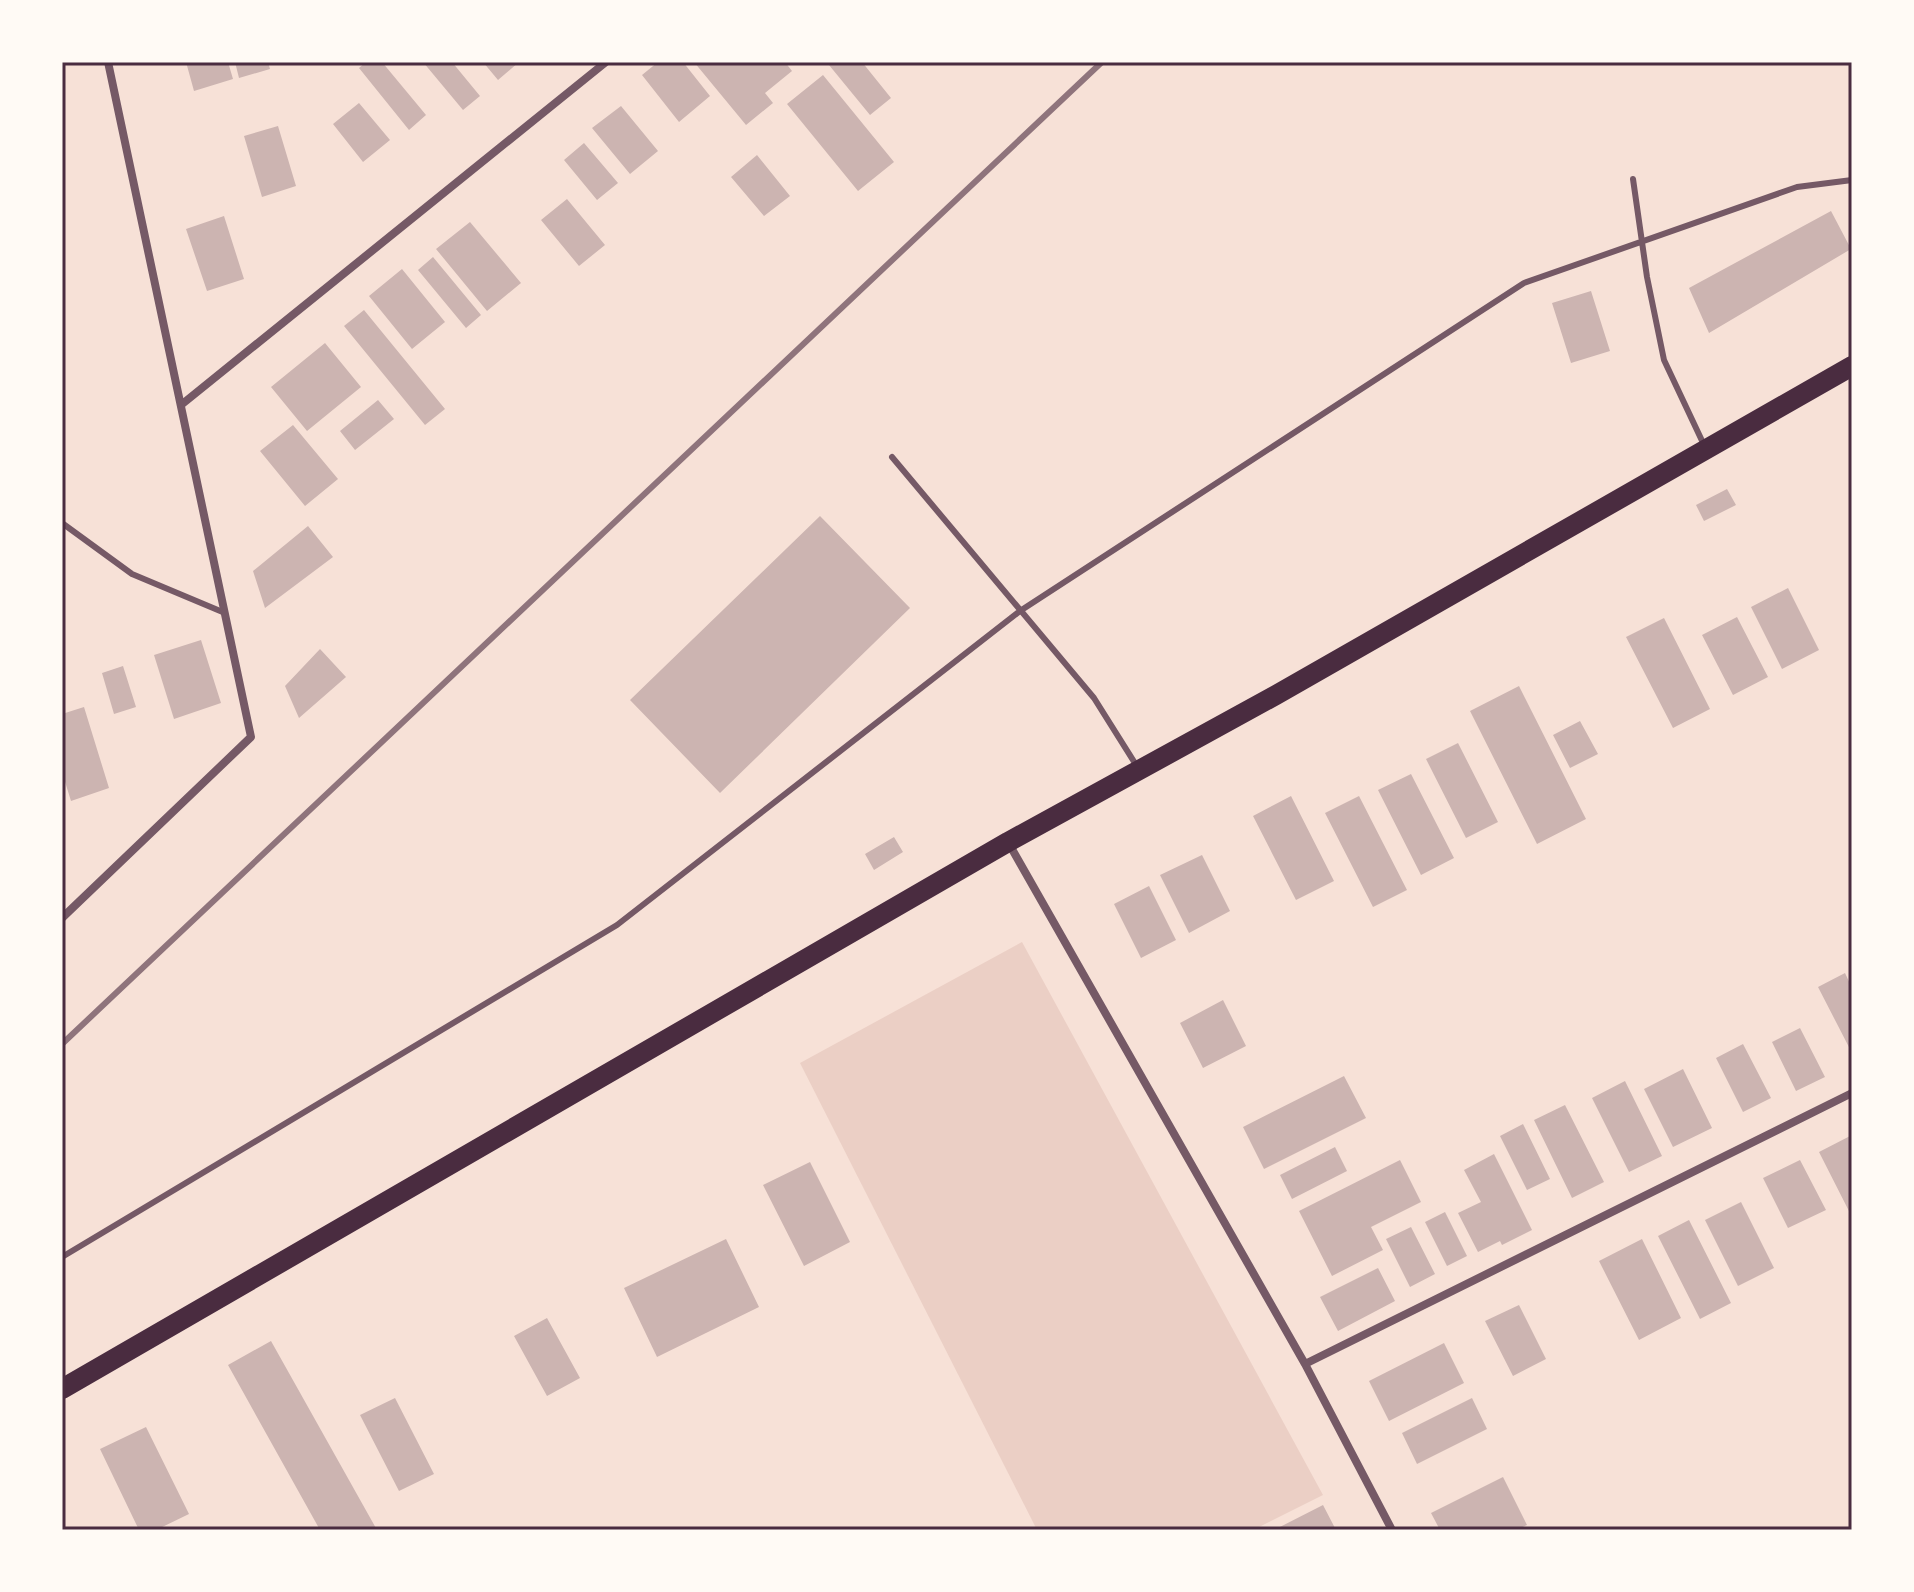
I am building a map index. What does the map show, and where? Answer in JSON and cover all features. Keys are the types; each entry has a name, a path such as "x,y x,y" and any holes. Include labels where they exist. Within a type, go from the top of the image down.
{"main road":[{"path":"62,1389 1008,842 1276,695 1852,366"}],"street":[{"path":"62,918 251,737 108,62"},
{"path":"181,405 606,62"},
{"path":"1008,842 1305,1364 1392,1530"},
{"path":"1305,1364 1852,1093"}],"lane":[{"path":"1633,179 1641,242 1664,360 1705,448"},
{"path":"62,1257 617,925 1020,611 1524,283 1797,187 1852,180"},
{"path":"892,457 1094,698 1138,768"},
{"path":"62,523 132,574 225,613"}],"shaded area":[{"path":"1022,942 1323,1495 1253,1530 1037,1530 800,1063"}],"building":[{"path":"186,62 228,62 233,79 194,91"},
{"path":"235,62 268,62 270,69 239,78"},
{"path":"366,62 382,62 426,115 409,130 359,68"},
{"path":"423,62 452,62 480,96 463,110"},
{"path":"483,62 519,62 498,80"},
{"path":"658,62 683,62 710,96 679,122 642,75"},
{"path":"694,62 785,62 792,71 765,93 773,103 746,125"},
{"path":"832,62 862,62 891,98 870,115 829,65"},
{"path":"823,75 894,162 858,191 787,104"},
{"path":"359,103 390,140 363,162 333,124"},
{"path":"621,106 658,151 630,174 592,128"},
{"path":"278,126 296,186 262,197 244,136"},
{"path":"584,143 618,183 597,200 564,160"},
{"path":"757,155 790,196 764,216 731,177"},
{"path":"567,199 605,245 579,266 541,220"},
{"path":"1831,211 1851,249 1709,333 1689,288"},
{"path":"224,216 244,279 207,291 186,229"},
{"path":"470,222 521,283 487,311 436,249"},
{"path":"433,257 481,315 466,328 418,270"},
{"path":"402,269 445,322 412,349 369,296"},
{"path":"1591,291 1610,351 1571,363 1552,303"},
{"path":"364,310 445,409 425,425 344,326"},
{"path":"325,343 361,387 307,431 271,387"},
{"path":"378,400 394,419 355,450 340,431"},
{"path":"293,425 338,479 305,506 260,451"},
{"path":"1727,489 1736,505 1704,521 1696,505"},
{"path":"820,516 910,608 720,793 630,700"},
{"path":"308,526 333,557 265,608 253,571"},
{"path":"1788,588 1819,650 1782,669 1751,607"},
{"path":"1737,617 1768,677 1733,695 1702,635"},
{"path":"1664,618 1710,709 1673,728 1626,637"},
{"path":"201,640 221,703 174,719 154,655"},
{"path":"320,649 346,677 299,718 285,686"},
{"path":"123,666 136,707 114,714 102,673"},
{"path":"1519,686 1586,819 1537,844 1470,711"},
{"path":"84,707 109,788 71,801 62,772 62,714"},
{"path":"1580,721 1598,754 1570,768 1553,735"},
{"path":"1458,743 1498,822 1466,838 1426,759"},
{"path":"1411,774 1454,858 1421,875 1378,790"},
{"path":"1291,796 1334,881 1296,900 1253,816"},
{"path":"1359,796 1407,890 1373,907 1325,813"},
{"path":"894,837 903,852 874,870 865,854"},
{"path":"1202,855 1230,911 1189,933 1160,875"},
{"path":"1149,886 1176,940 1141,958 1114,904"},
{"path":"1845,973 1852,988 1852,1053 1818,987"},
{"path":"1223,1000 1246,1046 1203,1068 1180,1023"},
{"path":"1800,1028 1825,1077 1796,1091 1772,1042"},
{"path":"1743,1044 1771,1098 1743,1112 1716,1058"},
{"path":"1683,1069 1712,1128 1673,1147 1644,1089"},
{"path":"1344,1076 1366,1118 1264,1169 1243,1127"},
{"path":"1625,1081 1662,1156 1629,1172 1592,1098"},
{"path":"1565,1105 1604,1182 1572,1198 1534,1120"},
{"path":"1523,1124 1550,1179 1527,1190 1500,1136"},
{"path":"1852,1135 1852,1217 1819,1152"},
{"path":"1335,1147 1347,1171 1292,1199 1280,1175"},
{"path":"1494,1154 1532,1230 1502,1245 1500,1241 1478,1252 1458,1213 1481,1202 1464,1170"},
{"path":"1400,1160 1421,1202 1371,1227 1383,1250 1332,1276 1299,1211"},
{"path":"1800,1160 1826,1210 1788,1228 1763,1178"},
{"path":"810,1162 850,1242 804,1266 763,1185"},
{"path":"1741,1202 1774,1268 1738,1286 1705,1220"},
{"path":"1445,1212 1467,1256 1447,1266 1425,1222"},
{"path":"1689,1220 1731,1303 1700,1319 1658,1236"},
{"path":"1411,1227 1435,1274 1410,1287 1386,1239"},
{"path":"726,1239 759,1307 657,1357 624,1288"},
{"path":"1642,1239 1681,1318 1639,1340 1599,1261"},
{"path":"1378,1268 1395,1301 1338,1331 1320,1297"},
{"path":"1519,1305 1546,1359 1513,1376 1485,1321"},
{"path":"547,1318 580,1378 547,1396 514,1336"},
{"path":"271,1341 377,1530 320,1530 228,1365"},
{"path":"1444,1343 1464,1383 1389,1421 1369,1381"},
{"path":"395,1398 434,1474 399,1491 360,1415"},
{"path":"1472,1398 1487,1429 1417,1464 1402,1433"},
{"path":"146,1427 189,1514 156,1530 139,1530 100,1449"},
{"path":"1503,1477 1527,1525 1516,1530 1440,1530 1431,1513"},
{"path":"1323,1505 1336,1530 1274,1530"}],"railway":[{"path":"62,1044 1102,62"}]}
